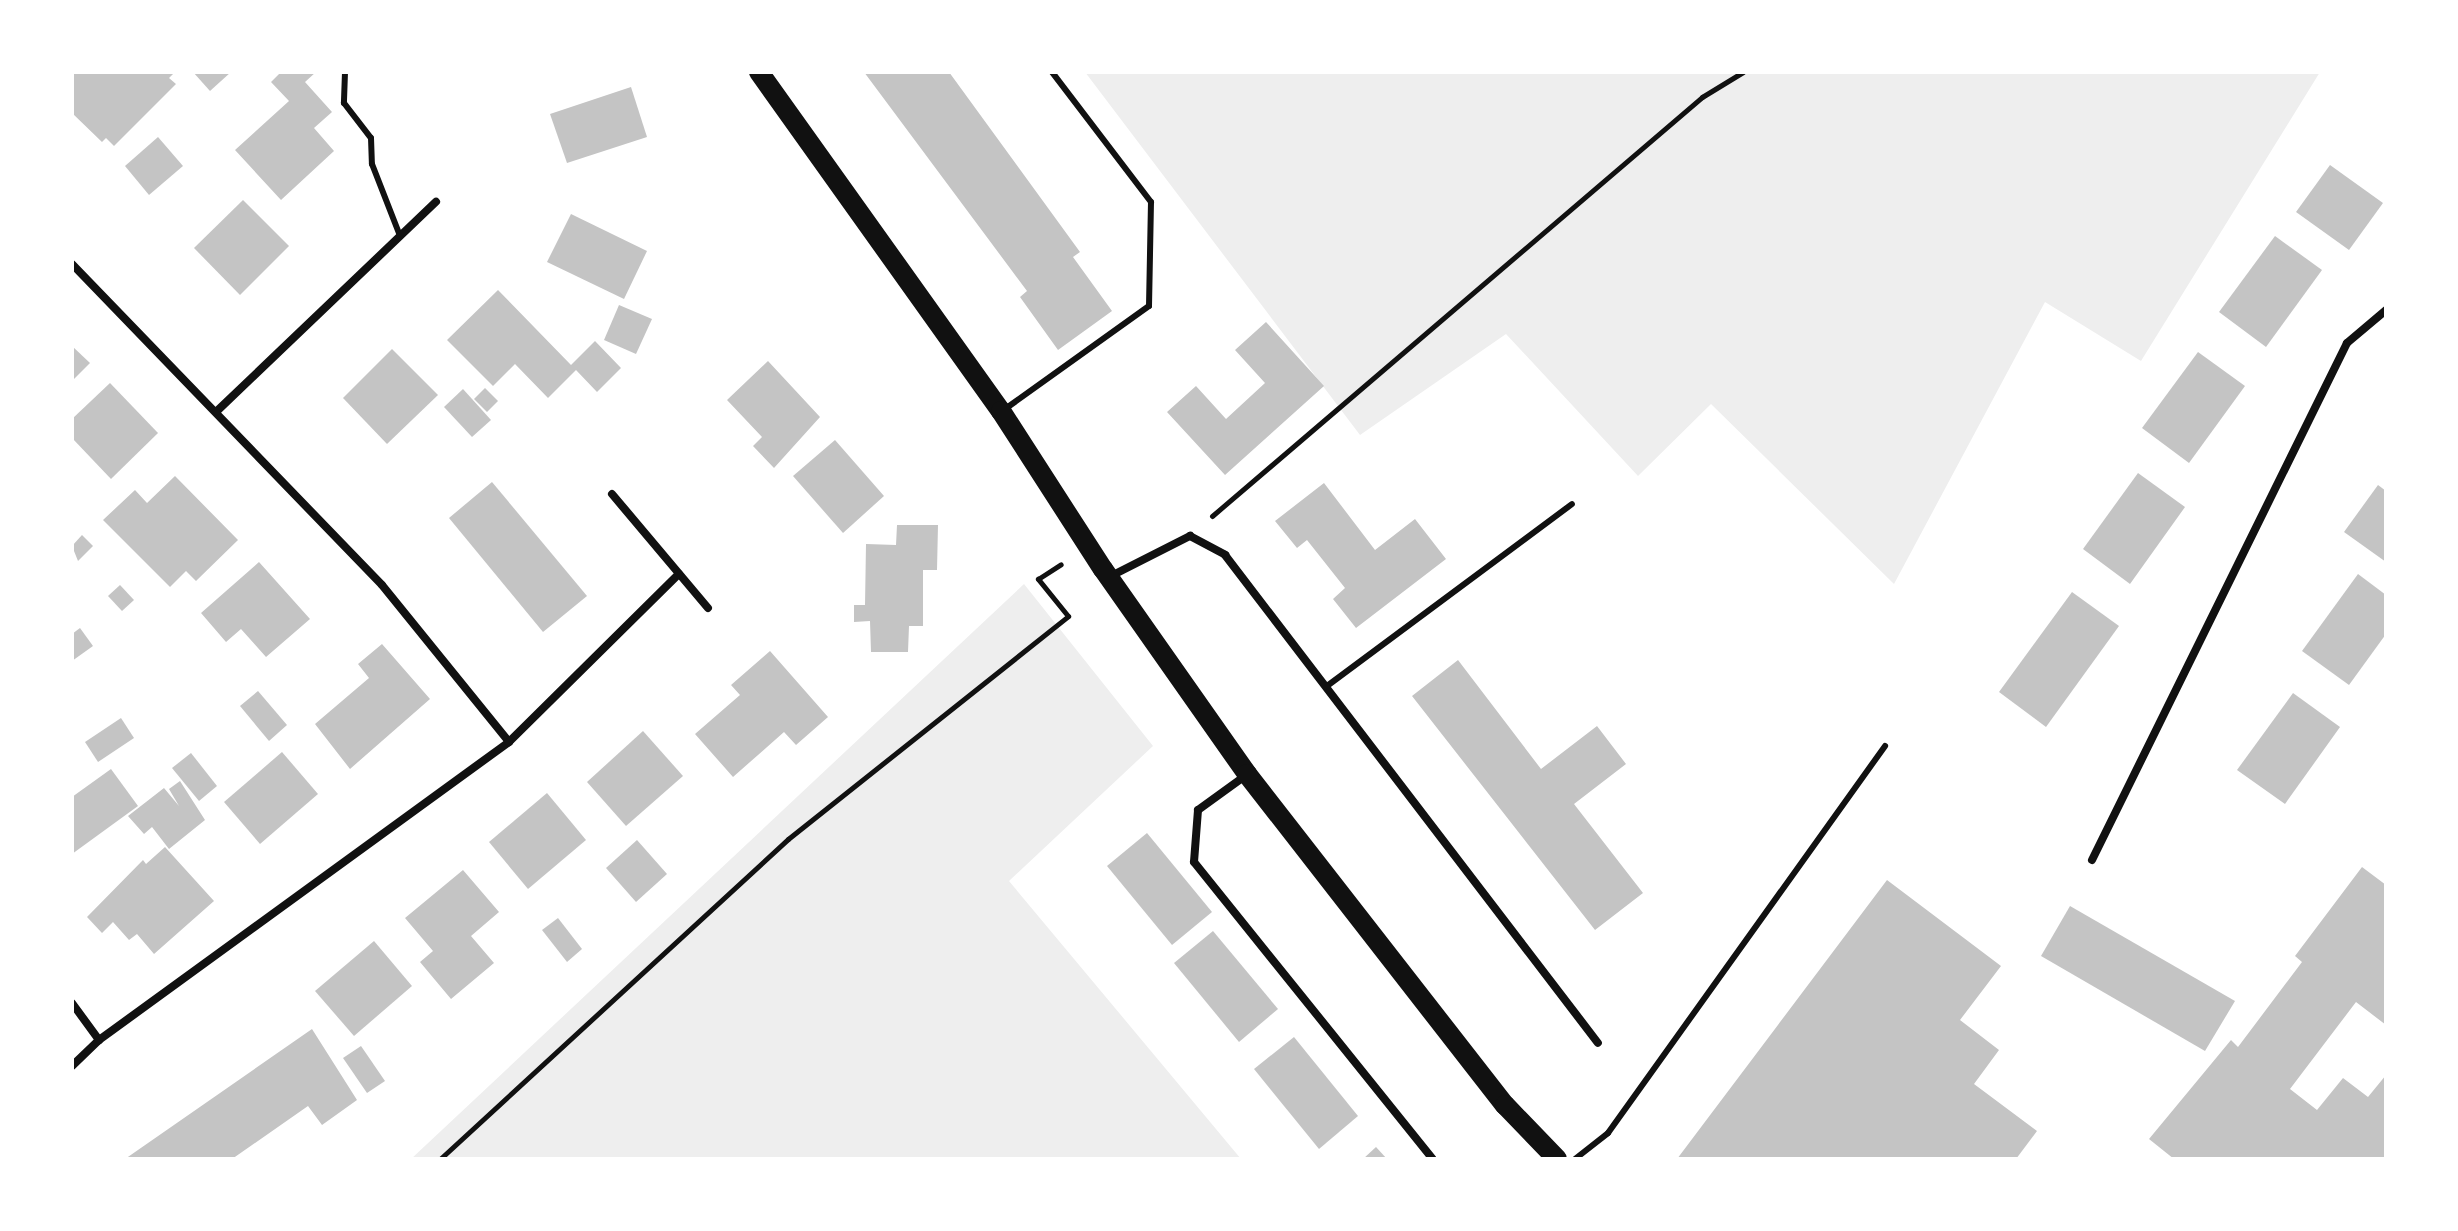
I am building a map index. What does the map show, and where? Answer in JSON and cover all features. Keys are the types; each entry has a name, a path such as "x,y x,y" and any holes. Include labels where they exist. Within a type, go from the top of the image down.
{"main road":[{"path":"759,72 1001,411 1109,577 1247,774 1505,1105 1557,1159"}],"street":[{"path":"217,411 436,202"},
{"path":"72,264 382,585 509,742"},
{"path":"2092,860 2347,343 2386,310"},
{"path":"612,494 708,608"},
{"path":"1109,577 1190,536 1225,555 1598,1043"},
{"path":"72,1066 99,1040 509,742 679,574"},
{"path":"1247,774 1198,810 1194,862 1433,1159"},
{"path":"72,1003 99,1040"}],"lane":[{"path":"345,72 344,103 371,138 372,164 400,236"},
{"path":"1001,411 1149,306 1151,202 1052,72"},
{"path":"1327,686 1572,504"},
{"path":"1575,1159 1608,1133 1885,746"}],"path":[{"path":"1190,536 1702,97 1743,72"},
{"path":"440,1159 788,839 1068,616 1038,579 1088,545"}],"shaded area":[{"path":"1085,72 2320,72 2141,361 2045,302 1894,584 1711,404 1638,476 1506,334 1360,435"},
{"path":"1024,584 1153,746 1009,881 1241,1159 411,1159"}],"building":[{"path":"72,72 175,72 169,78 176,84 114,146 106,138 102,142 72,113"},
{"path":"193,72 231,72 210,91"},
{"path":"281,72 316,72 305,82 332,112 314,128 334,151 281,200 235,150 289,101 271,82"},
{"path":"864,72 949,72 1080,252 1073,257 1112,311 1058,350 1020,297 1027,291"},
{"path":"631,87 647,137 567,163 550,114"},
{"path":"158,137 183,166 149,195 125,166"},
{"path":"2330,165 2383,203 2349,250 2296,212"},
{"path":"243,200 289,246 240,295 194,248"},
{"path":"571,214 647,251 624,299 547,262"},
{"path":"2275,236 2322,270 2266,347 2219,312"},
{"path":"498,290 571,365 595,341 621,368 597,392 576,370 548,398 515,364 493,386 447,340"},
{"path":"619,305 652,319 636,354 604,340"},
{"path":"1266,322 1324,386 1225,475 1167,412 1196,386 1226,419 1265,383 1235,350"},
{"path":"72,346 90,363 72,381"},
{"path":"392,349 438,395 387,444 343,398"},
{"path":"2198,352 2245,386 2189,463 2142,428"},
{"path":"768,361 820,417 774,468 753,446 762,437 727,400"},
{"path":"110,383 158,433 111,479 72,438 72,419"},
{"path":"485,388 498,401 487,412 474,399"},
{"path":"463,389 491,420 472,437 444,407"},
{"path":"835,440 884,496 843,533 793,476"},
{"path":"2138,473 2185,507 2130,584 2083,549"},
{"path":"175,476 238,540 196,581 186,571 170,587 103,520 135,490 147,503"},
{"path":"492,482 587,596 543,632 449,518"},
{"path":"1324,483 1375,550 1415,519 1446,559 1356,628 1333,599 1345,588 1307,540 1297,548 1275,521"},
{"path":"2378,485 2386,491 2386,562 2344,532"},
{"path":"897,525 938,525 937,570 923,570 923,626 909,626 908,652 871,652 870,621 854,622 854,605 865,605 866,544 896,545"},
{"path":"82,535 93,546 78,561 72,546"},
{"path":"259,562 310,619 266,657 241,629 226,642 201,613"},
{"path":"2358,574 2386,595 2386,634 2349,685 2302,651"},
{"path":"120,585 134,600 122,611 108,596"},
{"path":"2072,592 2119,626 2046,727 1999,692"},
{"path":"80,628 93,646 72,661 72,634"},
{"path":"382,644 430,699 350,769 315,724 369,678 358,664"},
{"path":"770,651 828,717 796,745 784,732 733,777 695,734 740,695 731,685"},
{"path":"1458,660 1541,769 1597,726 1626,764 1574,804 1643,893 1595,930 1412,696"},
{"path":"258,691 287,725 269,741 240,706"},
{"path":"2293,693 2340,727 2285,804 2237,770"},
{"path":"121,718 134,738 98,762 85,742"},
{"path":"643,731 683,776 626,826 587,782"},
{"path":"282,752 318,794 260,844 224,802"},
{"path":"191,753 217,786 199,801 172,768"},
{"path":"111,769 138,806 72,854 72,797"},
{"path":"180,781 205,820 169,849 152,827 144,834 128,816 164,788 179,806 169,789"},
{"path":"547,793 586,840 528,889 489,842"},
{"path":"1147,833 1212,912 1172,945 1107,866"},
{"path":"637,840 667,874 636,902 606,868"},
{"path":"165,847 214,901 154,954 137,934 129,940 113,922 102,933 87,917 143,860 146,864"},
{"path":"2362,867 2386,885 2386,1025 2356,1002 2290,1089 2317,1110 2343,1078 2368,1097 2386,1075 2386,1159 2174,1159 2149,1139 2231,1040 2238,1047 2302,962 2295,956"},
{"path":"463,870 499,912 471,936 494,963 451,999 420,962 433,951 405,918"},
{"path":"1887,880 2001,966 1960,1020 1999,1050 1974,1084 2037,1131 2016,1159 1677,1159"},
{"path":"2070,906 2235,1001 2205,1051 2041,956"},
{"path":"558,918 582,949 567,962 542,930"},
{"path":"1213,931 1278,1009 1239,1042 1174,963"},
{"path":"374,941 412,986 354,1036 315,991"},
{"path":"312,1029 357,1100 322,1125 308,1106 232,1159 125,1159"},
{"path":"1294,1037 1358,1116 1319,1149 1254,1069"},
{"path":"361,1046 385,1081 367,1093 343,1058"},
{"path":"1376,1147 1387,1159 1363,1159"}]}
